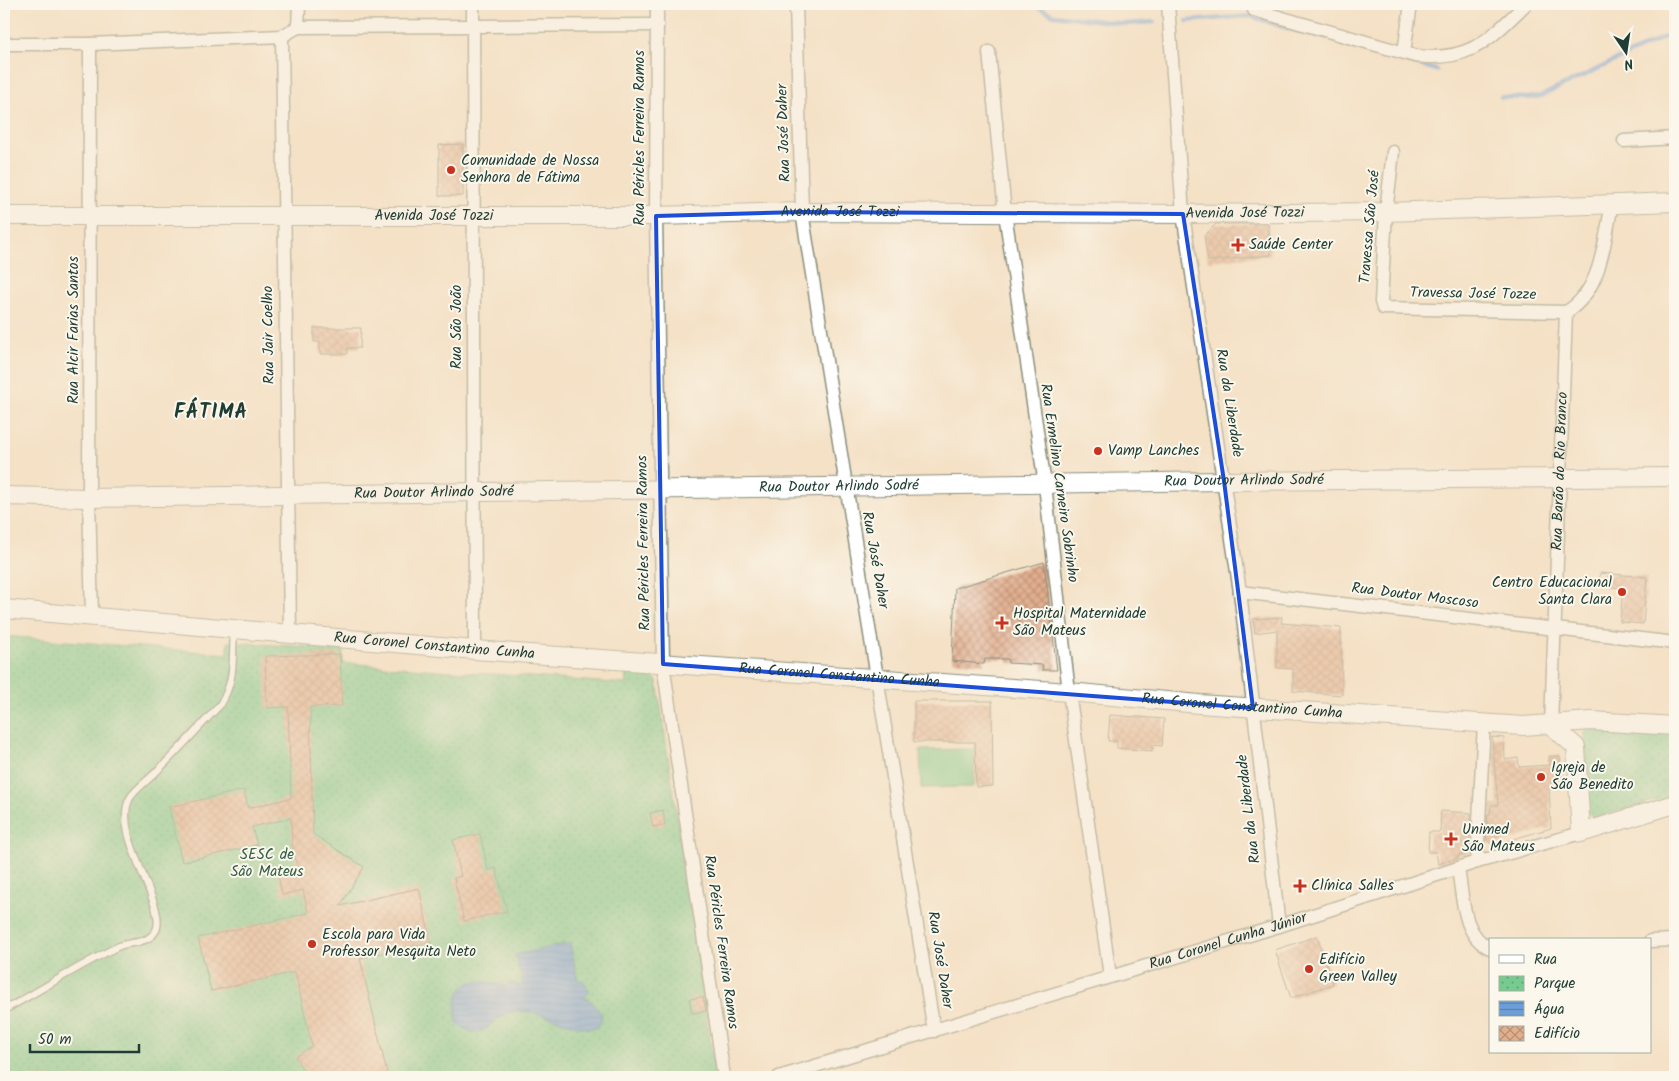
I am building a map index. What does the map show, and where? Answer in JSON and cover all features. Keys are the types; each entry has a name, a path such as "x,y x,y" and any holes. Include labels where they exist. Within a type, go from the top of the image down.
{"street":[{"path":"298,27 299,4"},
{"name":"Rua São João","path":"473,4 474,650"},
{"name":"Rua Péricles Ferreira Ramos","path":"657,4 656,216 663,664 724,1077"},
{"name":"Rua José Daher","path":"796,4 802,212 845,488 879,680 934,1031"},
{"name":"Rua da Liberdade","path":"1168,4 1183,214 1240,592 1279,926"},
{"path":"1404,52 1411,4"},
{"path":"1254,10 1431,58 1456,56 1484,43 1525,4"},
{"path":"4,44 90,44 282,36 298,27 657,24"},
{"name":"Rua Jair Coelho","path":"282,36 290,633"},
{"name":"Rua Alcir Farias Santos","path":"90,44 89,498 92,616"},
{"name":"Rua Ermelino Carneiro Sobrinho","path":"989,52 1005,213 1045,485 1069,692 1110,976"},
{"path":"1624,141 1675,138"},
{"name":"Travessa São José","path":"1381,305 1386,212 1393,152"},
{"name":"Avenida José Tozzi","path":"4,216 656,216 802,212 1183,214 1386,212 1675,202"},
{"path":"1566,312 1575,306 1592,286 1612,204"},
{"name":"Travessa José Tozze","path":"1381,305 1387,310 1566,312"},
{"name":"Rua Barão do Rio Branco","path":"1551,725 1566,312"},
{"name":"Rua Doutor Arlindo Sodré","path":"4,496 89,498 287,494 660,491 1224,481 1675,477"},
{"name":"Rua Doutor Moscoso","path":"1240,592 1675,642"},
{"name":"Rua Coronel Constantino Cunha","path":"4,609 474,650 1069,692 1253,708 1523,726 1591,721 1675,726"},
{"path":"1581,833 1576,748 1580,734 1591,721"},
{"path":"1477,862 1484,722"},
{"path":"1551,725 1576,748"},
{"name":"Rua Coronel Cunha Júnior","path":"779,1077 1279,926 1477,862 1675,804"},
{"path":"1458,869 1471,932 1480,944 1489,948"},
{"path":"1652,941 1675,940"}],"lane":[{"path":"4,1010 118,946 140,942 154,934 158,927 158,912 133,848 127,821 127,807 138,790 220,705 229,691 232,682 234,629"}],"highlighted area":[{"path":"802,212 1183,214 1224,481 1253,708 663,664 656,216"}],"green space":[{"name":"SESC de São Mateus","path":"4,636 228,654 228,642 343,649 343,663 627,684 625,672 651,674 657,681 714,1077 4,1077"},
{"path":"1598,725 1675,731 1675,795 1594,818 1586,811 1585,730"},
{"path":"974,749 974,787 921,788 920,750"}],"water":[{"path":"570,943 578,981 583,980 590,991 584,997 591,1001 602,1015 600,1024 595,1028 517,1011 501,1017 481,1031 466,1030 457,1022 456,1002 465,985 478,981 506,987 510,982 521,986 523,984 515,955"}],"building":[{"name":"Comunidade de Nossa Senhora de Fátima","path":"463,144 463,196 439,196 439,145"},
{"name":"Saúde Center","path":"1216,224 1268,224 1271,255 1208,261 1204,236"},
{"path":"314,328 361,328 360,348 347,348 347,354 320,354 320,342 314,342"},
{"name":"Hospital Maternidade São Mateus","path":"1044,562 1057,670 1042,670 1043,665 1008,663 1008,659 985,659 984,664 952,661 955,588"},
{"path":"1600,573 1647,577 1643,624 1620,622 1623,588 1599,586"},
{"path":"1282,617 1281,623 1341,628 1342,695 1293,691 1293,669 1277,668 1277,630 1255,633 1253,619"},
{"path":"340,654 342,706 310,707 313,834 364,867 340,906 419,888 431,942 360,958 388,1077 308,1077 295,1057 312,1046 295,972 211,991 198,938 308,913 303,890 282,895 278,875 298,871 292,844 291,818 252,827 257,845 182,862 169,807 244,790 248,808 291,798 288,707 267,708 265,656"},
{"path":"914,701 992,701 993,786 976,787 975,742 914,742"},
{"path":"1110,715 1164,719 1162,746 1152,745 1152,751 1117,748 1117,741 1108,741"},
{"path":"1492,737 1504,738 1505,760 1518,758 1519,767 1549,765 1549,756 1560,756 1562,786 1549,787 1551,828 1493,845 1486,840 1488,814 1490,815 1491,805 1498,805"},
{"path":"663,810 665,825 653,827 650,813"},
{"name":"Unimed São Mateus","path":"1441,811 1471,813 1469,850 1466,854 1458,855 1458,858 1438,864 1436,852 1428,852 1429,832 1440,832"},
{"path":"480,834 488,870 496,868 507,911 464,921 454,878 461,876 453,840"},
{"name":"Edifício Green Valley","path":"1317,936 1333,984 1291,998 1275,950"},
{"path":"703,997 706,1011 692,1013 689,999"}],"waterway":[{"path":"1032,4 1054,15 1126,24 1154,22"},
{"path":"1187,21 1251,16 1283,27 1326,37"},
{"path":"1501,97 1528,98 1541,96 1675,32"},
{"path":"1383,53 1436,70"}],"place":[{"name":"Comunidade de Nossa Senhora de Fátima","path":"451,170"},
{"name":"Saúde Center","path":"1238,245"},
{"name":"Vamp Lanches","path":"1098,451"},
{"name":"Centro Educacional Santa Clara","path":"1622,592"},
{"name":"Hospital Maternidade São Mateus","path":"1002,623"},
{"name":"Igreja de São Benedito","path":"1541,777"},
{"name":"Unimed São Mateus","path":"1451,839"},
{"name":"Clínica Salles","path":"1300,886"},
{"name":"Escola para Vida Professor Mesquita Neto","path":"312,944"},
{"name":"Edifício Green Valley","path":"1309,969"}],"district":[{"name":"FÁTIMA","path":"211,413"}]}
